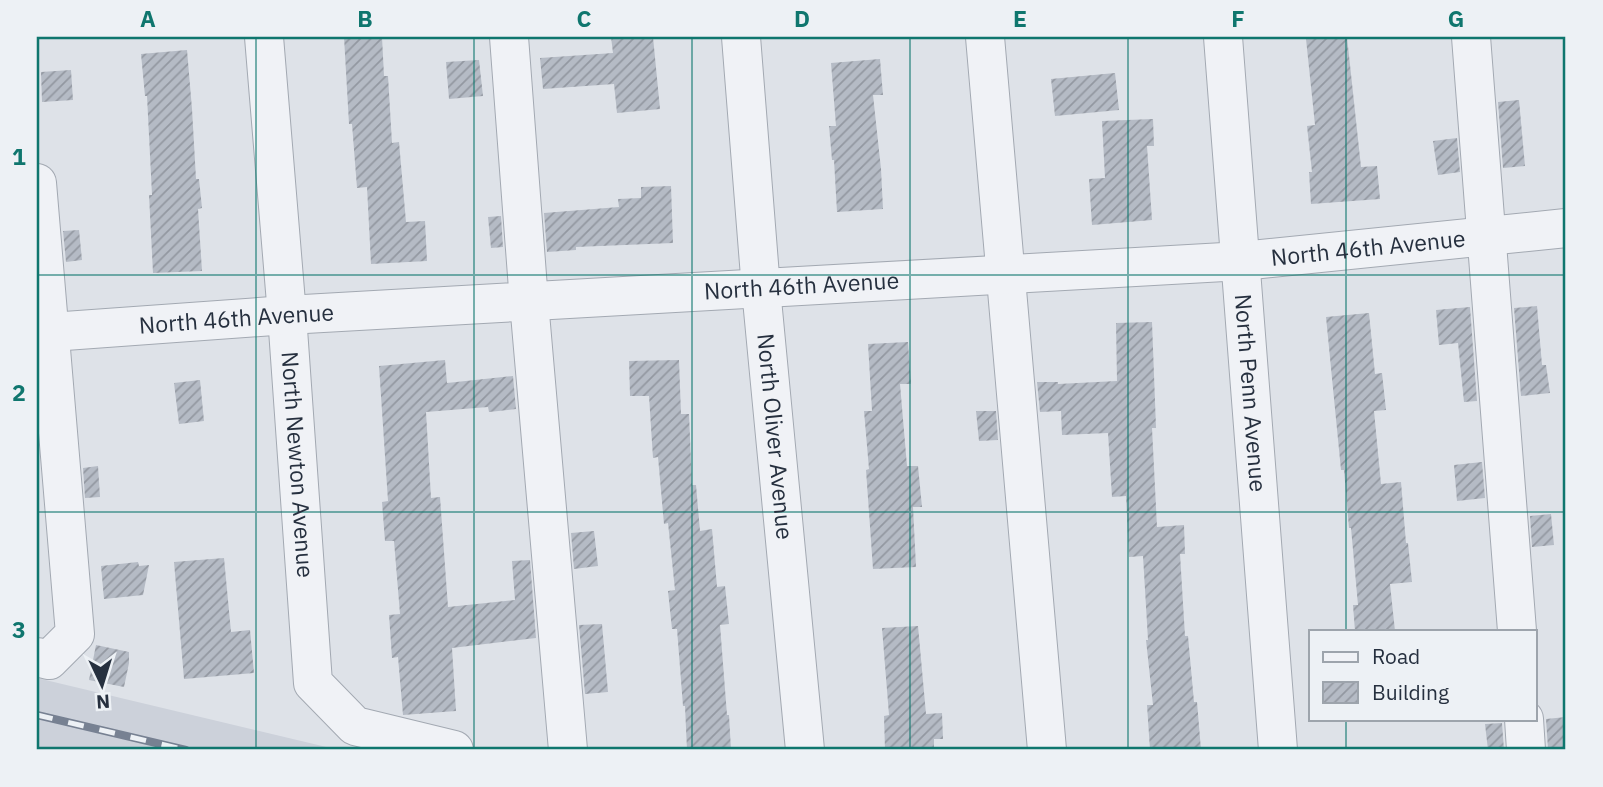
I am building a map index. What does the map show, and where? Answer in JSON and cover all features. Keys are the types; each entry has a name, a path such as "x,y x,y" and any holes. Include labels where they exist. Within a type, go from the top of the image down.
{"street":[{"name":"North Newton Avenue","path":"264,37 313,683 355,726 454,750"},
{"path":"509,37 568,750"},
{"name":"North Oliver Avenue","path":"741,37 761,289 805,750"},
{"path":"985,37 1047,750"},
{"name":"North Penn Avenue","path":"1223,37 1278,750"},
{"path":"1471,37 1517,630"},
{"path":"37,183 43,333 75,634 49,660 37,657"},
{"name":"North 46th Avenue","path":"43,333 286,315 1242,261 1566,228"},
{"path":"1524,720 1526,750"}],"shaded area":[{"path":"37,678 339,750 37,750"}],"building":[{"path":"344,37 382,37 384,76 388,76 392,143 399,142 406,222 425,221 427,261 371,264 367,187 357,188 352,124 349,124"},
{"path":"611,37 653,37 660,109 617,113 614,84 543,89 540,58 613,53"},
{"path":"1347,37 1361,167 1377,166 1380,199 1311,204 1309,172 1312,172 1307,126 1315,125 1306,39"},
{"path":"187,50 196,179 199,179 202,208 198,209 202,271 153,273 147,96 141,54"},
{"path":"880,59 883,95 873,95 883,209 837,212 829,126 836,126 831,63"},
{"path":"479,60 483,96 449,99 446,62"},
{"path":"71,70 73,100 42,102 41,72"},
{"path":"1115,73 1119,110 1055,116 1051,79"},
{"path":"1519,100 1525,166 1503,168 1498,102"},
{"path":"1153,119 1154,146 1147,146 1152,220 1092,225 1089,179 1105,178 1102,121"},
{"path":"1457,138 1460,172 1438,175 1433,141"},
{"path":"671,186 673,243 576,247 576,250 547,252 544,213 619,207 618,199 641,198 641,187"},
{"path":"501,216 503,247 491,248 488,217"},
{"path":"79,230 82,260 66,262 63,231"},
{"path":"1537,306 1542,365 1546,365 1550,393 1521,396 1514,308"},
{"path":"1470,307 1477,401 1464,402 1458,343 1439,345 1436,310"},
{"path":"1369,313 1375,374 1382,373 1386,410 1374,411 1381,484 1401,482 1412,582 1390,584 1395,630 1355,630 1353,605 1358,605 1351,528 1344,470 1341,470 1326,317"},
{"path":"1152,322 1156,428 1152,428 1157,527 1184,525 1185,554 1180,554 1185,636 1188,636 1201,750 1150,750 1147,705 1153,705 1146,640 1143,556 1129,557 1126,496 1112,497 1108,433 1062,435 1061,411 1040,412 1037,382 1058,384 1117,381 1116,323"},
{"path":"908,342 911,384 900,384 907,466 918,466 922,507 913,507 916,567 873,569 864,411 872,411 868,344"},
{"path":"445,360 447,383 513,376 516,409 489,412 488,407 426,412 431,498 440,497 448,607 515,600 512,561 530,560 536,638 452,648 456,711 403,715 398,657 392,658 389,615 400,614 394,541 385,541 382,502 388,501 379,366"},
{"path":"679,360 681,414 689,414 692,485 696,485 700,531 712,529 717,587 725,586 729,624 720,625 731,750 687,750 677,629 672,629 668,591 675,590 668,523 664,524 658,457 653,458 649,396 630,396 629,361"},
{"path":"200,380 204,421 179,424 174,383"},
{"path":"976,411 996,411 998,440 979,441"},
{"path":"1482,462 1485,498 1457,501 1454,465"},
{"path":"98,466 100,497 85,498 83,468"},
{"path":"1551,514 1554,545 1532,547 1530,516"},
{"path":"594,531 598,566 574,569 571,533"},
{"path":"224,558 231,632 250,630 254,673 184,679 174,562"},
{"path":"138,562 139,566 149,565 143,595 104,599 101,566"},
{"path":"602,624 608,692 585,694 579,625"},
{"path":"918,626 926,714 942,713 943,739 934,739 934,750 885,750 884,716 889,715 882,628"},
{"path":"96,645 129,652 124,687 89,680"},
{"path":"1566,717 1566,748 1548,749 1546,719"},
{"path":"1502,723 1504,750 1488,750 1485,724"}],"railway":[{"path":"37,715 186,750"}]}
